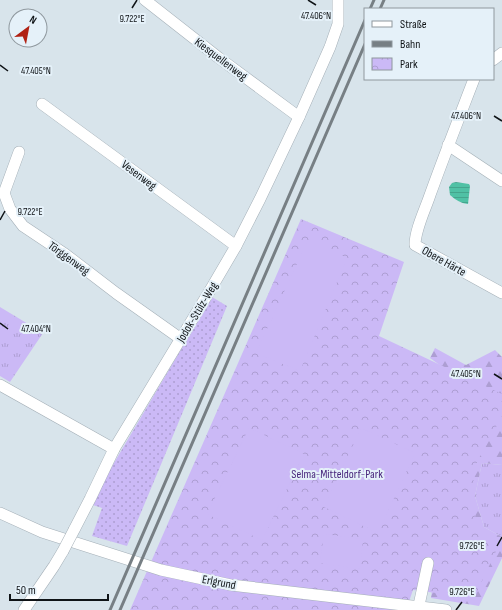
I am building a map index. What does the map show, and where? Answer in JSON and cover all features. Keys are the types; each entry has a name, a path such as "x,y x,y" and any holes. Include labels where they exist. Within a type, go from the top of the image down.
{"street":[{"name":"Kiesquellenweg","path":"145,0 299,117"},
{"name":"Jodok-Stülz-Weg","path":"24,610 63,551 114,449 236,246 299,117 330,47 338,24 338,0"},
{"path":"494,59 502,53"},
{"name":"Obere Härte","path":"474,80 448,145 415,237 416,245 502,293"},
{"name":"Vesenweg","path":"42,104 236,246"},
{"path":"448,145 502,181"},
{"name":"Törggenweg","path":"19,152 4,193 10,209 23,226 70,258 181,339"},
{"path":"0,385 114,449"},
{"name":"Erlgrund","path":"0,513 42,532 161,570 231,585 446,610"},
{"path":"419,608 428,563"}],"green space":[{"name":"Selma-Mitteldorf-Park","path":"301,219 404,262 379,336 502,394 502,416 477,462 470,499 481,532 499,545 474,598 413,590 406,610 130,610"},
{"path":"307,242 331,250 347,258 300,371 256,353"},
{"path":"212,297 227,306 127,546 92,536 102,508 93,505 111,468"},
{"path":"0,307 43,333 10,382 0,376"},
{"path":"435,348 466,365 495,350 502,357 502,465 482,463 475,496 484,527 502,537 502,558 479,606 431,598 437,553 452,374 430,358"},
{"path":"249,428 304,454 262,540 207,514"},
{"path":"361,428 415,453 378,533 324,507"},
{"path":"482,463 502,465 502,537 484,527 475,496"},
{"path":"324,534 363,539 360,569 320,563"}],"shaded area":[{"path":"456,182 469,184 468,204 458,201 450,195 449,187 452,183"}],"railway":[{"path":"370,8 374,0"},
{"path":"380,8 384,0"},
{"path":"110,610 364,22"},
{"path":"120,610 364,46"}]}
